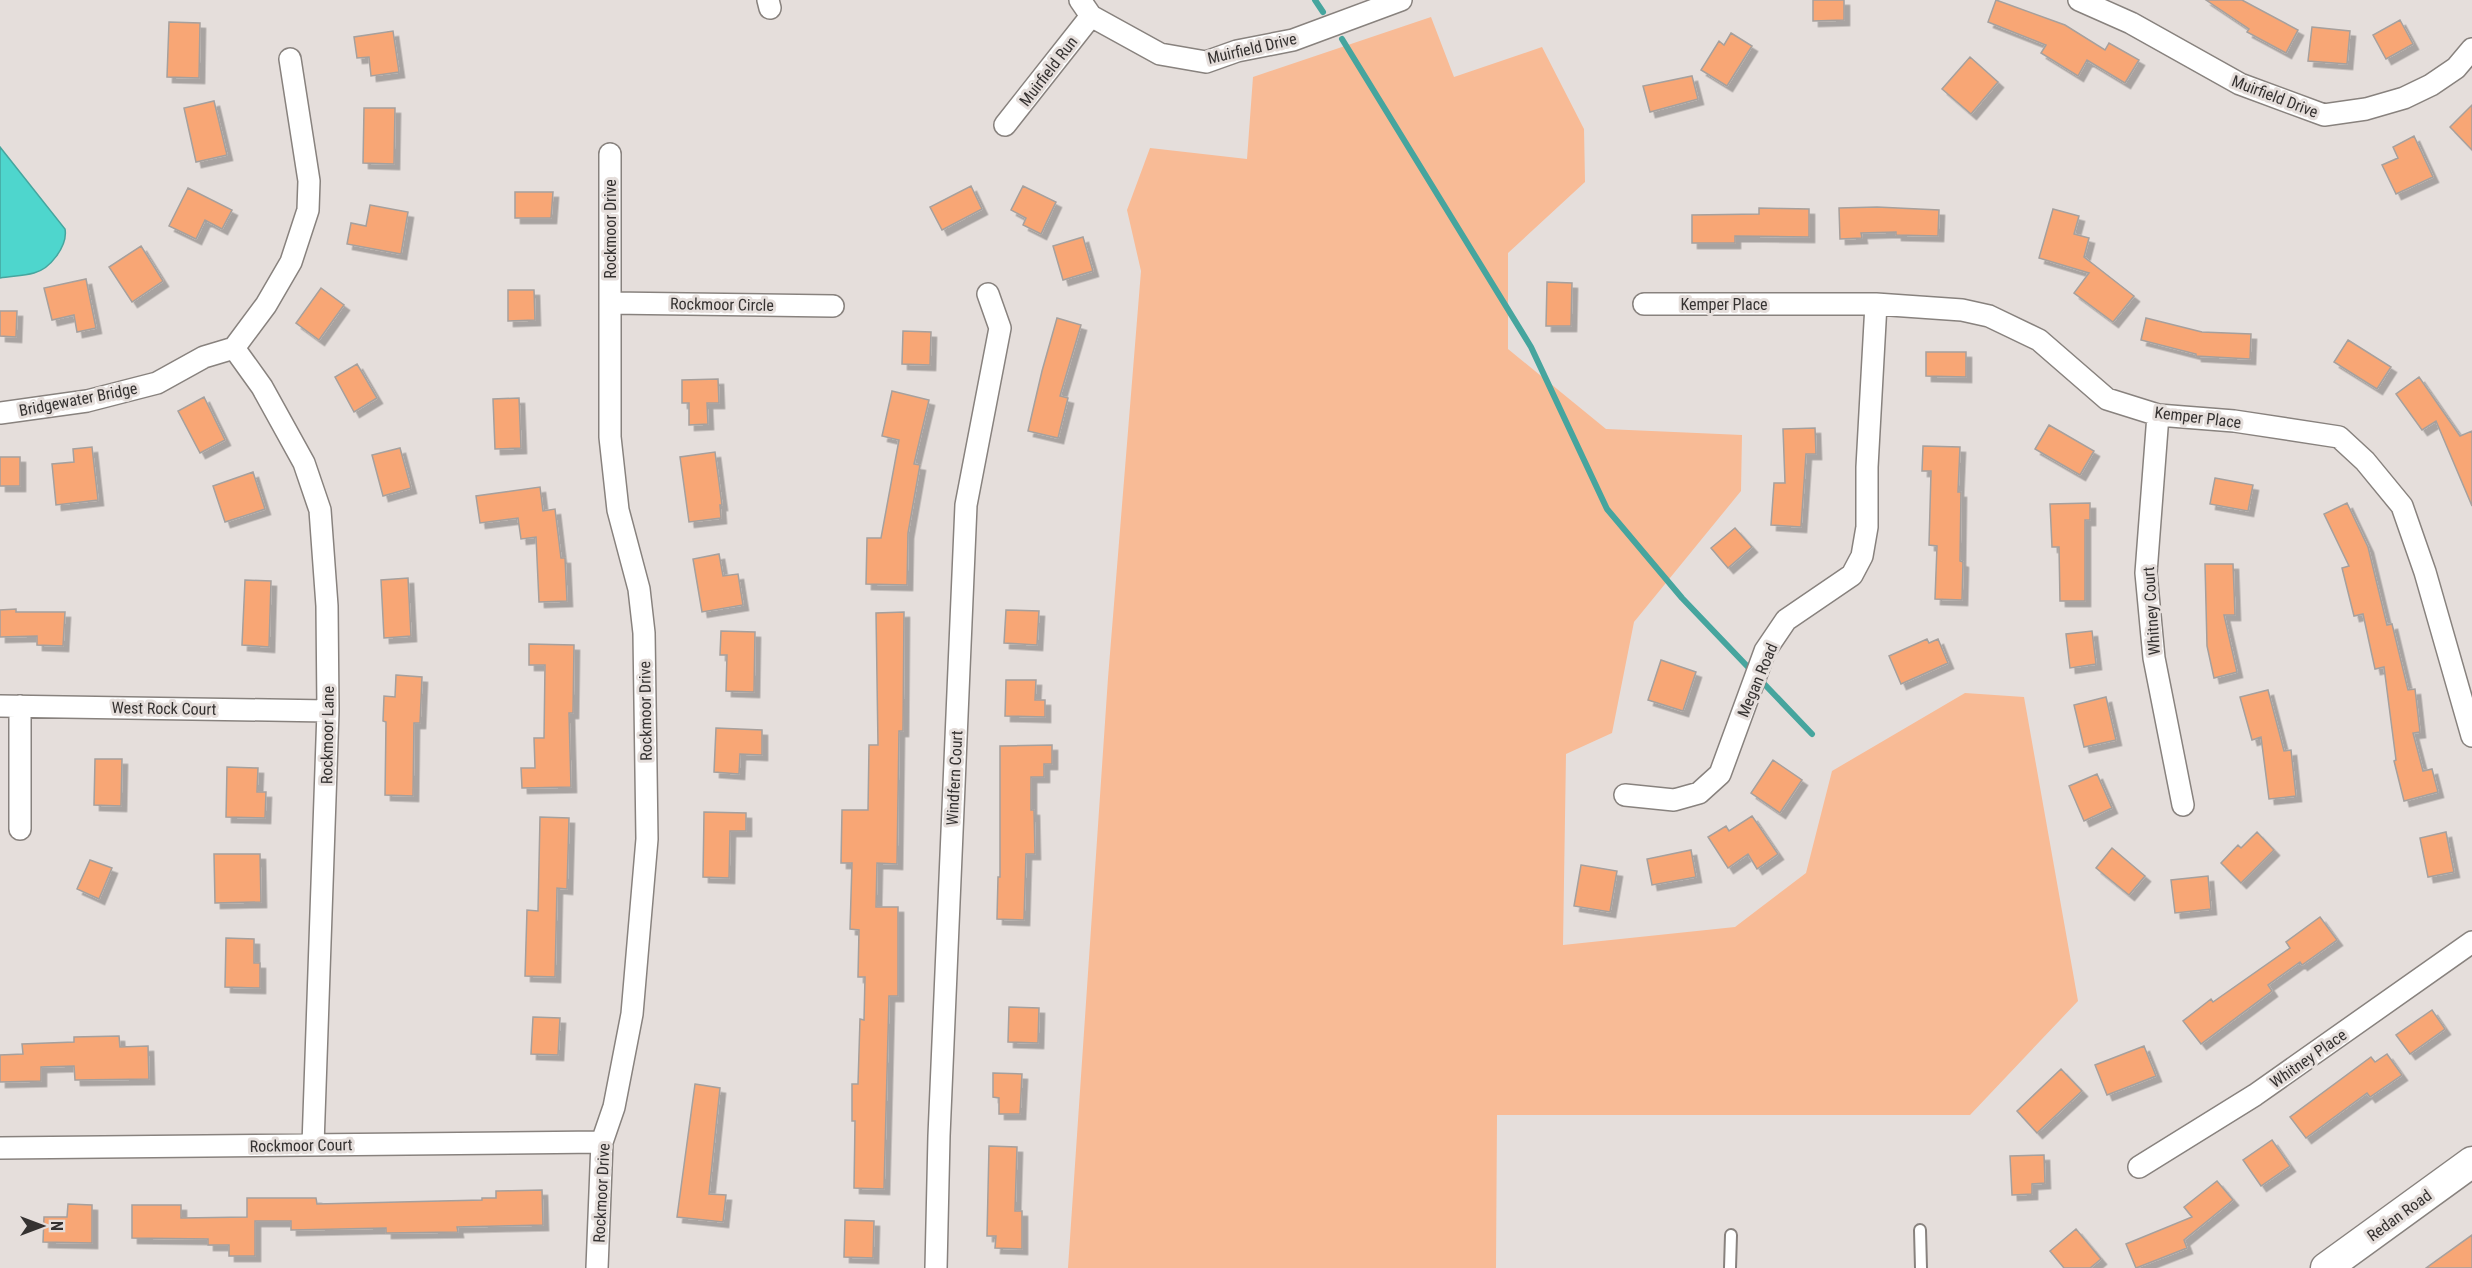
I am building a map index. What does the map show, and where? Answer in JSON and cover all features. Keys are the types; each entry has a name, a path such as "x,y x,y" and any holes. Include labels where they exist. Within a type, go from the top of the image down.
{"main road":[{"name":"Redan Road","path":"2326,1268 2472,1162"}],"street":[{"name":"Muirfield Drive","path":"1085,8 1160,54 1206,62 1237,51 1293,40 1401,0"},
{"name":"Muirfield Drive","path":"2079,0 2131,23 2240,84 2324,115 2366,109 2404,98 2431,85 2456,68 2472,49"},
{"name":"Muirfield Run","path":"1005,125 1085,8"},
{"path":"234,348 266,305 291,262 308,210 309,181 290,59"},
{"name":"Rockmoor Drive","path":"597,1268 602,1142 614,1107 632,1014 647,838 644,633 639,589 617,500 610,437 610,154"},
{"name":"Windfern Court","path":"936,1268 939,1136 966,505 1000,328 987,294"},
{"name":"Rockmoor Circle","path":"610,303 833,306"},
{"name":"Kemper Place","path":"1644,304 1875,304 1962,310 1989,316 2039,340 2107,399 2157,415 2234,421 2339,437 2365,461 2402,506 2425,572 2472,736"},
{"name":"Megan Road","path":"1625,795 1674,800 1699,793 1720,774 1766,651 1786,620 1852,575 1862,556 1868,527 1867,468 1875,304"},
{"name":"Bridgewater Bridge","path":"0,413 87,401 157,383 204,357 234,348"},
{"name":"Rockmoor Lane","path":"234,348 262,387 304,463 320,510 327,606 328,711 314,1145"},
{"name":"Whitney Court","path":"2157,415 2146,573 2154,658 2183,805"},
{"path":"10,706 20,829"},
{"name":"West Rock Court","path":"10,706 328,711"},
{"name":"Whitney Place","path":"2139,1167 2255,1095 2472,942"},
{"name":"Rockmoor Court","path":"0,1148 602,1142"}],"lane":[{"path":"1920,1230 1921,1268"},
{"path":"1730,1268 1731,1235"}],"shaded area":[{"path":"1431,17 1454,77 1542,47 1584,129 1585,182 1508,253 1508,349 1606,429 1742,435 1741,491 1634,622 1612,733 1566,754 1563,945 1735,927 1806,873 1832,771 1965,693 2024,697 2078,1001 1970,1115 1497,1115 1496,1268 1068,1268 1108,678 1141,271 1127,210 1150,148 1247,159 1253,77"}],"water":[{"path":"0,147 65,229 65,236 57,256 40,271 0,278"}],"building":[{"path":"1813,0 1844,0 1844,20 1813,21"},
{"path":"1996,0 2065,25 2105,50 2109,43 2139,60 2125,83 2087,60 2078,76 2041,53 2046,45 1988,22"},
{"path":"2206,0 2242,0 2298,30 2286,53 2247,32 2249,29"},
{"path":"2400,20 2413,44 2386,59 2373,35"},
{"path":"169,22 200,23 199,78 167,77"},
{"path":"2312,27 2350,31 2347,64 2308,61"},
{"path":"393,31 399,72 371,76 369,57 357,58 354,37"},
{"path":"1731,33 1752,46 1727,86 1701,70 1719,41 1724,45"},
{"path":"1970,57 1998,82 1971,114 1942,89"},
{"path":"1692,76 1698,99 1650,112 1643,86"},
{"path":"214,101 227,155 196,162 184,108"},
{"path":"2472,105 2472,150 2450,127"},
{"path":"364,108 395,108 394,164 363,163"},
{"path":"2414,136 2433,177 2396,194 2382,165 2398,158 2393,147"},
{"path":"971,186 982,209 942,230 930,207"},
{"path":"1023,186 1056,202 1041,234 1023,225 1026,218 1011,210"},
{"path":"188,188 232,210 222,229 205,220 196,239 169,226"},
{"path":"515,192 553,192 551,218 515,218"},
{"path":"370,205 408,212 401,254 347,244 351,223 366,226"},
{"path":"1759,208 1809,209 1809,237 1735,236 1735,243 1692,243 1692,215 1759,214"},
{"path":"1839,208 1939,210 1938,236 1896,235 1896,232 1861,233 1862,238 1840,239"},
{"path":"2053,209 2079,216 2074,234 2089,238 2084,257 2134,296 2113,322 2074,293 2089,273 2039,258"},
{"path":"1083,237 1093,271 1063,280 1053,246"},
{"path":"141,246 163,281 132,302 109,267"},
{"path":"86,279 96,328 77,332 74,315 52,320 44,288"},
{"path":"1547,282 1572,283 1571,326 1546,326"},
{"path":"321,288 344,305 319,340 296,323"},
{"path":"508,290 534,290 535,320 508,321"},
{"path":"0,311 17,311 16,337 0,336"},
{"path":"1057,318 1081,325 1060,396 1068,398 1058,438 1028,431"},
{"path":"2146,318 2202,332 2251,334 2250,359 2196,356 2196,354 2141,340"},
{"path":"903,331 931,332 930,365 902,364"},
{"path":"2348,340 2391,367 2377,389 2334,362"},
{"path":"1926,352 1966,352 1966,377 1926,376"},
{"path":"357,364 377,398 354,412 335,377"},
{"path":"2419,377 2460,436 2472,431 2472,506 2436,421 2422,430 2396,394"},
{"path":"718,379 719,403 707,403 708,424 689,425 689,403 682,403 682,380"},
{"path":"892,391 929,400 914,464 920,465 908,533 907,585 866,584 867,538 881,538 899,440 882,436"},
{"path":"204,397 225,440 200,453 178,411"},
{"path":"519,398 521,448 495,449 493,399"},
{"path":"2049,425 2094,451 2080,475 2035,449"},
{"path":"1815,428 1816,454 1806,454 1801,527 1771,525 1774,483 1785,483 1783,429"},
{"path":"1923,446 1960,447 1958,492 1961,492 1962,600 1935,599 1937,546 1929,545 1931,471 1922,471"},
{"path":"92,447 98,500 56,505 52,464 74,462 73,449"},
{"path":"400,448 411,488 383,496 372,455"},
{"path":"715,452 722,505 720,505 721,518 689,522 680,457"},
{"path":"0,457 20,457 20,486 0,486"},
{"path":"253,472 265,509 225,522 213,486"},
{"path":"2215,478 2253,485 2248,511 2210,504"},
{"path":"540,487 543,511 555,509 561,558 565,558 567,601 539,602 536,537 521,539 518,518 480,523 476,496"},
{"path":"2090,503 2090,520 2085,520 2085,601 2060,601 2059,547 2052,547 2050,504"},
{"path":"2347,503 2368,547 2387,625 2392,624 2408,690 2415,689 2420,732 2413,733 2423,771 2432,769 2438,792 2404,801 2394,761 2396,760 2384,667 2375,669 2363,614 2354,616 2342,568 2349,566 2324,514"},
{"path":"1735,528 1752,547 1728,568 1711,548"},
{"path":"719,554 723,576 738,574 743,605 702,612 693,559"},
{"path":"2205,564 2233,564 2235,615 2224,615 2237,672 2214,678 2207,646"},
{"path":"408,578 411,636 384,638 381,580"},
{"path":"245,580 271,581 269,647 242,645"},
{"path":"16,609 16,612 65,612 63,646 37,645 37,636 0,637 0,610"},
{"path":"1006,610 1039,611 1037,645 1004,643"},
{"path":"904,612 903,731 899,731 897,864 877,863 876,907 898,907 898,996 889,996 884,1189 854,1188 855,1121 852,1121 852,1084 858,1084 860,1019 864,1020 865,977 858,977 859,930 850,929 852,863 841,863 842,810 868,810 869,745 878,745 876,613"},
{"path":"721,631 755,632 754,692 726,691 727,655 720,655"},
{"path":"2092,631 2096,664 2070,668 2066,634"},
{"path":"1927,639 1929,643 1938,639 1948,663 1901,684 1889,656"},
{"path":"529,644 574,645 573,713 569,713 571,787 522,788 521,768 535,768 534,738 544,738 545,665 529,665"},
{"path":"1661,660 1696,672 1683,711 1648,700"},
{"path":"396,675 422,677 420,723 414,723 413,796 385,795 384,696 395,697"},
{"path":"1006,680 1036,680 1035,700 1045,700 1045,717 1005,716"},
{"path":"2268,690 2284,751 2291,750 2296,796 2269,799 2261,737 2252,740 2240,697"},
{"path":"2106,697 2116,740 2084,747 2074,705"},
{"path":"716,728 762,730 762,755 740,754 739,774 714,772"},
{"path":"1052,745 1052,764 1044,764 1044,777 1031,777 1035,854 1026,854 1024,920 997,919 998,877 1000,877 1000,746"},
{"path":"95,759 122,759 121,806 94,805"},
{"path":"1773,760 1802,780 1780,813 1751,793"},
{"path":"227,767 258,768 257,792 266,792 265,818 226,817"},
{"path":"2097,774 2112,808 2084,821 2069,786"},
{"path":"704,812 746,813 746,831 730,831 729,878 703,877"},
{"path":"1752,816 1778,854 1757,869 1748,854 1728,868 1708,837 1726,826 1729,831"},
{"path":"540,817 569,818 567,889 557,888 555,977 525,976 527,910 538,911"},
{"path":"2257,832 2274,850 2241,883 2221,863 2238,845 2241,848"},
{"path":"2446,832 2454,872 2428,877 2420,838"},
{"path":"2112,848 2145,876 2129,895 2096,868"},
{"path":"1691,850 1696,877 1652,885 1647,859"},
{"path":"214,854 260,854 261,902 215,903"},
{"path":"90,860 112,868 99,899 77,889"},
{"path":"1581,865 1617,871 1610,912 1574,906"},
{"path":"2208,876 2211,909 2175,913 2171,880"},
{"path":"2320,917 2337,940 2302,965 2300,962 2268,985 2272,991 2201,1044 2183,1021 2211,999 2213,1002 2290,948 2286,942"},
{"path":"226,938 254,939 254,963 260,963 260,988 225,987"},
{"path":"1009,1007 1039,1008 1038,1043 1008,1042"},
{"path":"2432,1010 2445,1029 2410,1054 2396,1035"},
{"path":"533,1017 560,1018 558,1055 531,1054"},
{"path":"119,1036 120,1047 148,1046 149,1079 75,1080 74,1066 41,1067 41,1081 0,1082 0,1055 23,1054 22,1044 74,1042 74,1037"},
{"path":"2144,1046 2156,1076 2107,1095 2095,1065"},
{"path":"2387,1054 2402,1075 2370,1097 2367,1093 2306,1138 2290,1117 2371,1057 2375,1062"},
{"path":"2061,1069 2082,1091 2037,1133 2017,1111"},
{"path":"993,1073 1022,1074 1020,1114 999,1114 999,1098 993,1097"},
{"path":"695,1084 720,1088 709,1194 726,1195 723,1222 677,1217"},
{"path":"2272,1140 2290,1166 2261,1186 2243,1160"},
{"path":"989,1146 1017,1147 1015,1211 1022,1211 1022,1249 995,1248 996,1236 987,1236"},
{"path":"2044,1155 2045,1183 2032,1184 2032,1194 2012,1195 2010,1156"},
{"path":"2217,1181 2233,1200 2184,1240 2187,1248 2136,1268 2126,1244 2192,1217 2184,1207"},
{"path":"542,1190 543,1225 457,1227 458,1232 386,1233 386,1228 291,1230 291,1221 255,1221 255,1256 229,1256 229,1245 208,1245 208,1239 132,1238 132,1205 181,1205 181,1218 247,1217 247,1198 316,1198 317,1204 482,1200 482,1198 496,1198 496,1191"},
{"path":"68,1204 92,1205 92,1243 43,1242 44,1217 67,1217"},
{"path":"845,1220 874,1221 873,1258 844,1257"},
{"path":"2076,1229 2101,1259 2090,1268 2064,1268 2050,1251"},
{"path":"2472,1235 2472,1268 2426,1268"}],"waterway":[{"path":"1315,0 1323,12"},
{"path":"1342,39 1531,347 1607,509 1682,598 1812,734"}]}
